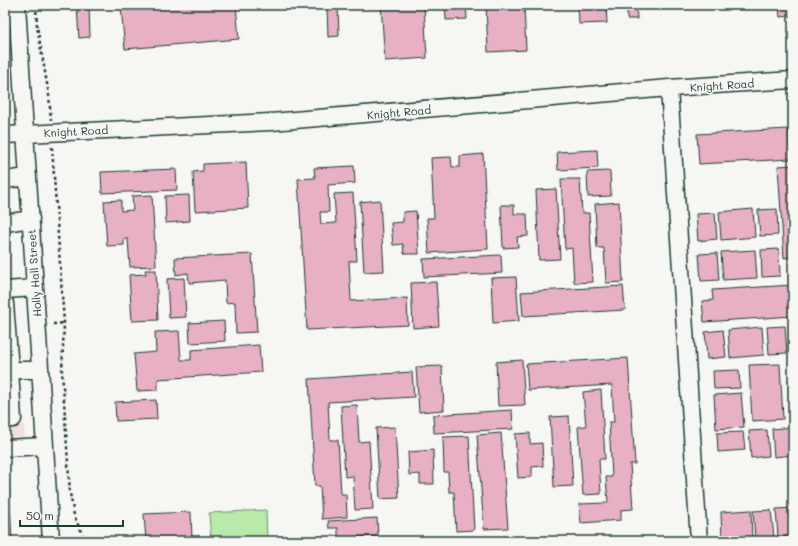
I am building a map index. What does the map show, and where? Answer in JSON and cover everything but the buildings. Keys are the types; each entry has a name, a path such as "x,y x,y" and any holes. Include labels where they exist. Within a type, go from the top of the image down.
{"street":[{"name":"Holly Hall Street","path":"17,5 51,541"},
{"name":"Knight Road","path":"5,135 324,118 669,88 793,80"},
{"path":"669,88 699,541"},
{"path":"5,180 28,177"},
{"path":"5,223 31,219"},
{"path":"5,290 35,288"},
{"path":"5,303 8,371 13,419 5,419"},
{"path":"8,371 40,370"},
{"path":"5,448 45,446"}],"path":[{"path":"36,5 38,39 49,95 64,323 62,371 71,504 85,541"},
{"path":"53,324 64,323"}],"shaded area":[{"path":"5,183 25,440 5,442"}],"green space":[{"path":"266,510 267,541 211,541 209,513"}]}
